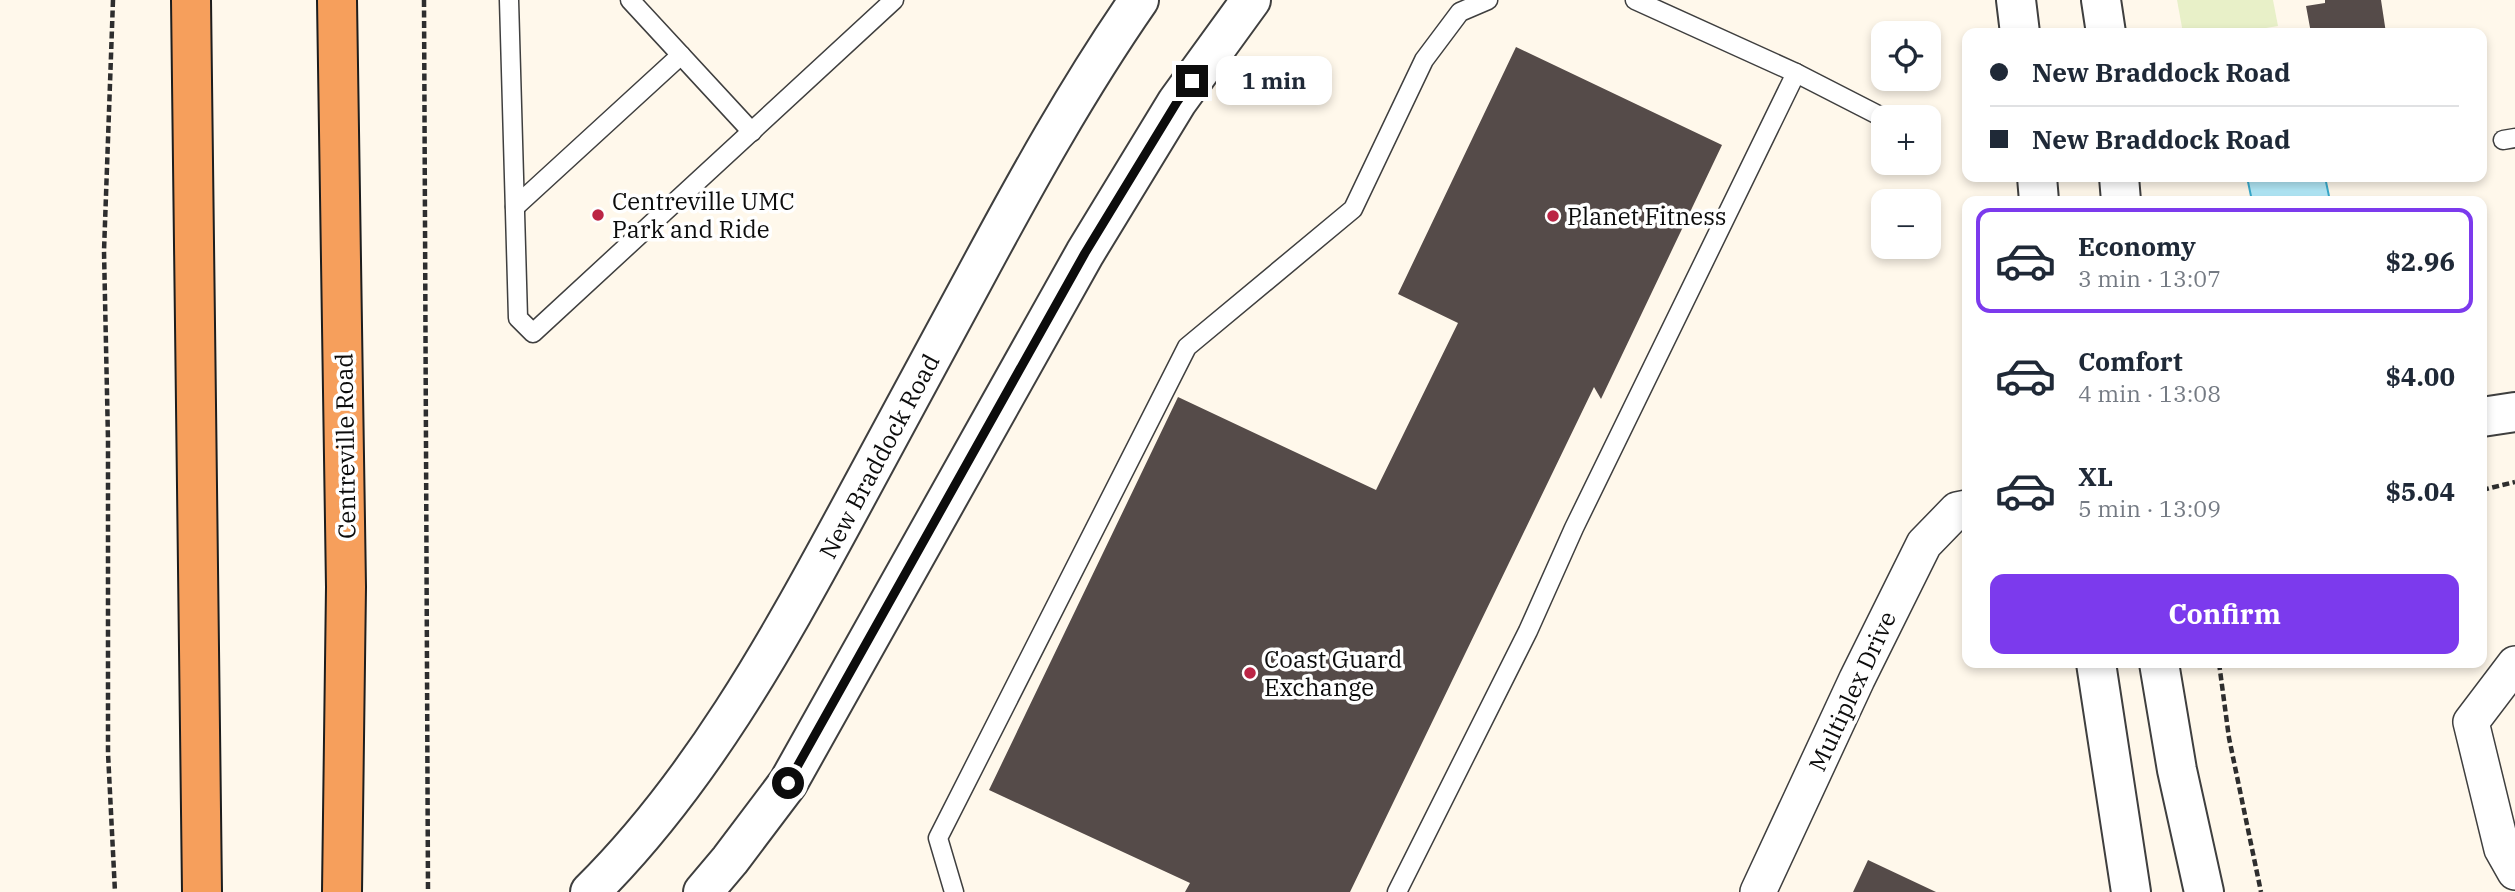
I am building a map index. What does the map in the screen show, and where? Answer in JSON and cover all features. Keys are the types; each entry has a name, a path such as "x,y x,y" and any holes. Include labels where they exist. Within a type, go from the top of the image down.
{"highway":[{"path":"191,0 202,892"},
{"name":"Centreville Road","path":"337,0 346,587 342,892"}],"street":[{"name":"New Braddock Road","path":"590,892 663,810 713,743 796,610 1032,171 1106,48 1139,0"},
{"path":"703,892 788,783 1085,253 1177,102 1251,0"},
{"path":"2016,0 2019,28"},
{"path":"2101,0 2105,28"},
{"path":"2487,416 2515,412"},
{"name":"Multiplex Drive","path":"1758,892 1857,679 1924,544 1957,510 1962,509"},
{"path":"2515,664 2471,722 2502,849 2515,872"},
{"path":"2097,668 2131,892"},
{"path":"2160,668 2177,769 2204,892"}],"lane":[{"path":"509,0 519,318 533,333 752,132 883,4"},
{"path":"630,0 752,132"},
{"path":"954,892 939,838 1187,347 1353,209 1424,60 1460,12 1488,0"},
{"path":"1635,0 1796,73 1871,111"},
{"path":"515,207 681,55"},
{"path":"1397,892 1528,631 1574,528 1796,73"}],"path":[{"path":"113,0 104,251 108,440 108,753 115,892"},
{"path":"424,0 428,892"},
{"path":"2487,489 2515,482"},
{"path":"2220,668 2229,738 2261,892"}],"green space":[{"path":"2177,0 2273,0 2278,26 2266,28 2182,28"}],"water":[{"path":"2248,182 2326,182 2329,196 2251,196"}],"building":[{"path":"2325,0 2381,0 2385,28 2310,28 2306,6 2325,3"},
{"name":"Coast Guard Exchange","path":"1516,47 1722,145 1601,399 1594,387 1350,892 1185,892 1190,883 989,790 1178,397 1376,490 1458,323 1398,294"},
{"path":"1868,860 1936,892 1853,892"}],"place":[{"name":"Centreville UMC Park and Ride","path":"598,215"},
{"name":"Planet Fitness","path":"1553,216"},
{"name":"Coast Guard Exchange","path":"1250,673"}],"route":[{"path":"788,783 1085,253 1192,81"}]}
